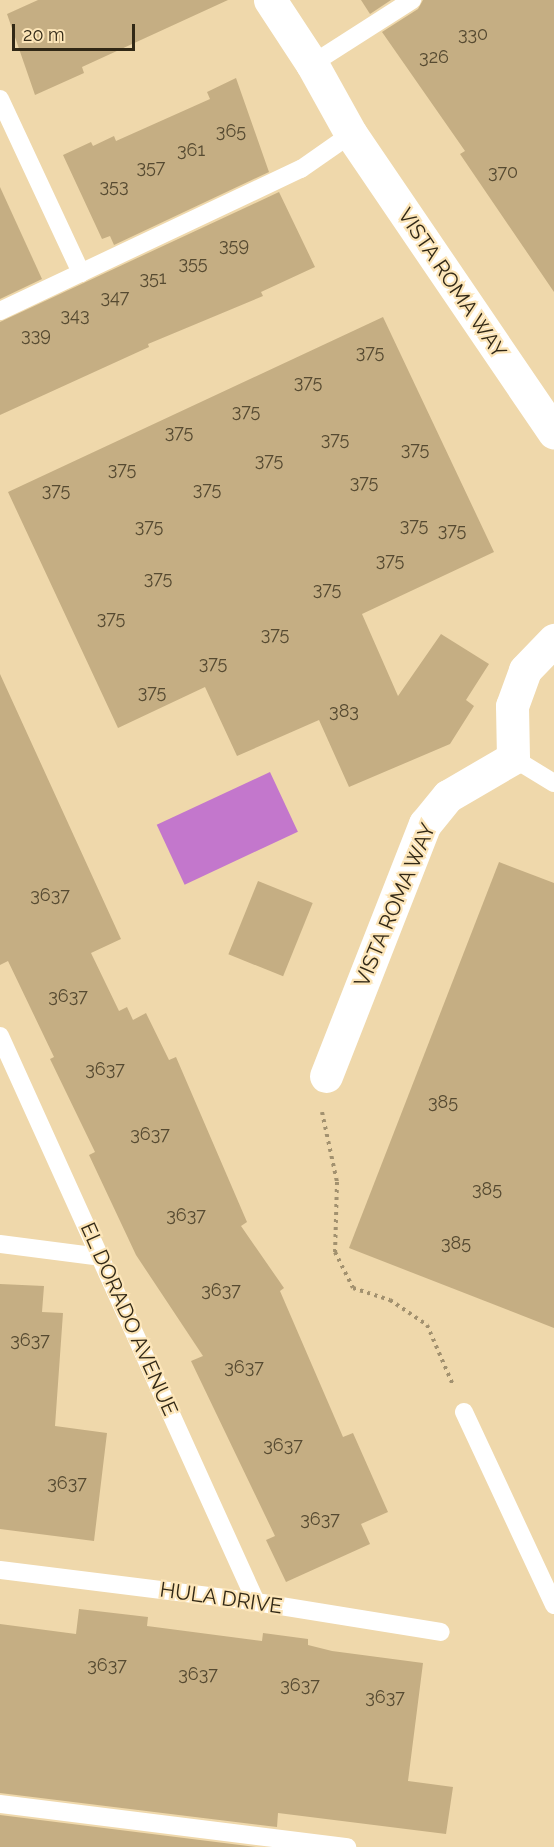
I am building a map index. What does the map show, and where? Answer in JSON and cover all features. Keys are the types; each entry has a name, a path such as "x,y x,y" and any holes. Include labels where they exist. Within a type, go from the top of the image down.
{"street":[{"name":"VISTA ROMA WAY","path":"270,0 312,63 351,134 554,433"},
{"path":"513,758 512,705 525,670 554,640"},
{"name":"VISTA ROMA WAY","path":"326,1076 425,824 448,796 513,758"}],"lane":[{"path":"312,63 412,0"},
{"path":"0,99 81,273"},
{"path":"0,311 301,169 351,134"},
{"path":"513,758 554,783"},
{"name":"EL DORADO AVENUE","path":"0,1036 102,1257 256,1602"},
{"path":"0,1244 102,1257"},
{"path":"465,1412 554,1605"},
{"name":"HULA DRIVE","path":"0,1570 256,1602 441,1632"},
{"path":"0,1804 338,1846"}],"path":[{"path":"326,1076 321,1121 337,1182 335,1252 353,1288 390,1300 427,1325 465,1412"}],"shaded area":[{"path":"270,772 298,832 185,885 157,825"}],"building":[{"path":"38,0 228,0 82,67 84,73 35,95 7,14"},
{"path":"361,0 391,0 370,14"},
{"path":"423,0 554,0 554,292 460,154 465,151 382,32 418,9"},
{"path":"236,78 269,172 114,245 110,236 102,239 63,155 91,142 93,146 114,136 116,141 210,99 207,92"},
{"path":"0,187 42,279 0,299"},
{"path":"279,192 315,267 261,292 263,296 148,344 149,347 0,415 0,322"},
{"path":"383,317 494,552 362,614 398,696 441,634 489,664 466,700 474,706 450,744 349,787 319,720 237,756 205,687 118,728 8,492"},
{"path":"0,674 121,939 91,953 119,1011 127,1007 133,1020 146,1013 169,1060 176,1057 247,1222 241,1226 284,1288 280,1291 343,1437 353,1433 388,1512 361,1524 370,1544 286,1582 266,1540 275,1536 191,1361 203,1356 136,1255 89,1155 95,1152 50,1059 54,1057 8,961 0,965"},
{"path":"499,862 554,883 554,1328 349,1248"},
{"path":"258,881 313,903 283,976 228,954"},
{"path":"0,1284 44,1286 42,1312 63,1313 55,1426 107,1433 94,1541 0,1529"},
{"path":"79,1609 148,1617 147,1626 262,1641 263,1633 308,1639 308,1645 332,1651 423,1663 408,1781 453,1787 446,1834 278,1813 277,1827 0,1793 0,1624 76,1634"},
{"path":"0,1815 256,1847 0,1847"}]}
